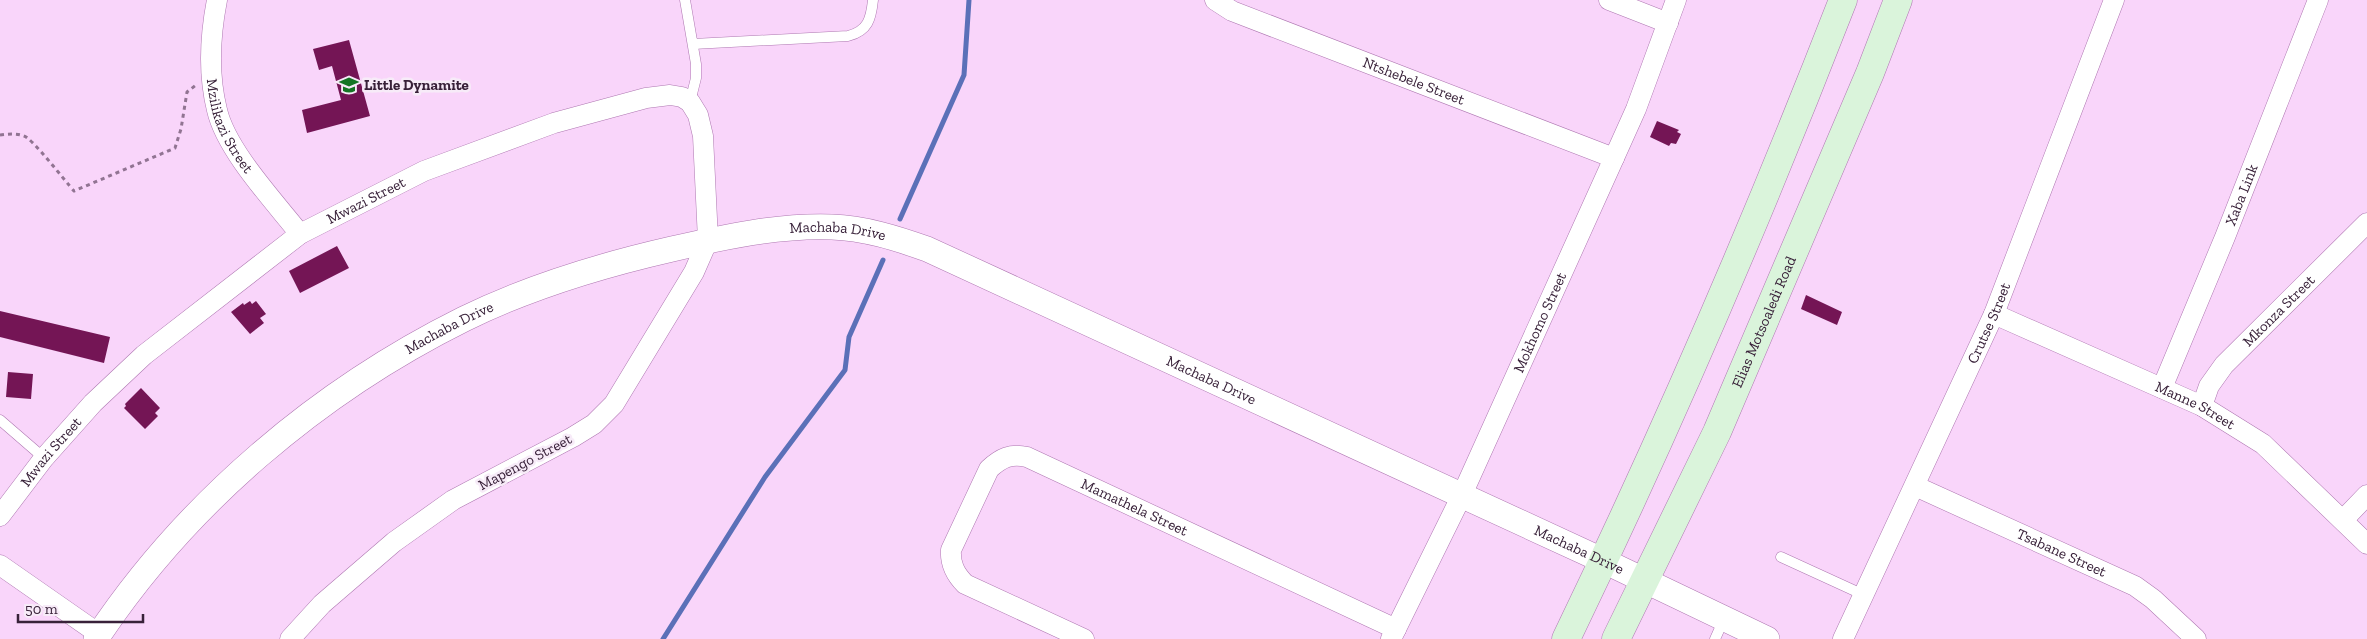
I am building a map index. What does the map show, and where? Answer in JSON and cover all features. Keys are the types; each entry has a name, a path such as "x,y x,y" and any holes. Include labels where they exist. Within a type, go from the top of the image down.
{"main road":[{"path":"1566,639 1604,561 1738,264 1844,0"},
{"name":"Elias Motsoaledi Road","path":"1616,639 1717,432 1870,73 1898,0"}],"street":[{"name":"Mzilikazi Street","path":"217,0 212,28 211,72 217,112 229,140 300,234"},
{"name":"Ntshebele Street","path":"1216,0 1232,11 1614,158"},
{"path":"1609,0 1668,22"},
{"name":"Mokhomo Street","path":"1393,634 1461,497 1636,109 1676,0"},
{"name":"Crutse Street","path":"1843,639 1994,314 2114,0"},
{"name":"Xaba Link","path":"2162,388 2225,237 2318,0"},
{"name":"Mwazi Street","path":"0,516 44,458 93,403 144,355 300,234 424,171 554,123 646,98 670,95 682,97 690,102"},
{"path":"690,102 698,115 703,136 708,240"},
{"name":"Mkonza Street","path":"2202,406 2209,386 2224,365 2367,223"},
{"name":"Machaba Drive","path":"97,637 157,558 192,518 245,466 345,389 406,350 466,318 533,290 599,268 708,240 787,228 833,227 899,239 927,249 1461,497 1645,580 1720,629 1767,639"},
{"name":"Mapengo Street","path":"290,639 322,604 401,536 453,500 594,424 614,404 694,272 708,240"},
{"name":"Manne Street","path":"1994,314 2202,406 2263,444 2367,544"},
{"name":"Mamathela Street","path":"1084,639 965,584 953,568 950,560 951,550 989,469 1008,456 1018,455 1393,634"},
{"name":"Tsabane Street","path":"1915,486 2135,586 2153,599 2196,639"},
{"path":"2343,520 2367,495"},
{"path":"0,565 97,637"}],"lane":[{"path":"684,0 693,44 696,78 690,102"},
{"path":"693,44 848,36 859,33 867,25 873,0"},
{"path":"0,420 44,458"},
{"path":"1781,557 1864,595"}],"path":[{"path":"0,135 26,136 74,191 175,148 181,129 187,92 211,72"}],"building":[{"name":"Little Dynamite","path":"349,40 370,116 307,133 302,110 341,100 332,66 319,70 313,49"},
{"path":"1657,121 1679,130 1677,132 1681,134 1676,144 1671,143 1669,146 1650,137"},
{"path":"337,246 349,268 300,293 289,271"},
{"path":"1806,295 1842,312 1837,325 1801,309"},
{"path":"250,301 252,304 256,301 266,314 260,318 264,323 250,334 231,312 243,303 244,305"},
{"path":"0,311 110,337 104,363 0,337"},
{"path":"8,372 33,374 31,399 6,397"},
{"path":"141,388 160,408 155,413 158,416 145,429 124,408 125,404"}],"waterway":[{"path":"900,219 964,75 969,0"},
{"path":"663,639 765,477 845,370 849,337 883,260"}],"place":[{"name":"Little Dynamite","path":"349,85"}]}
